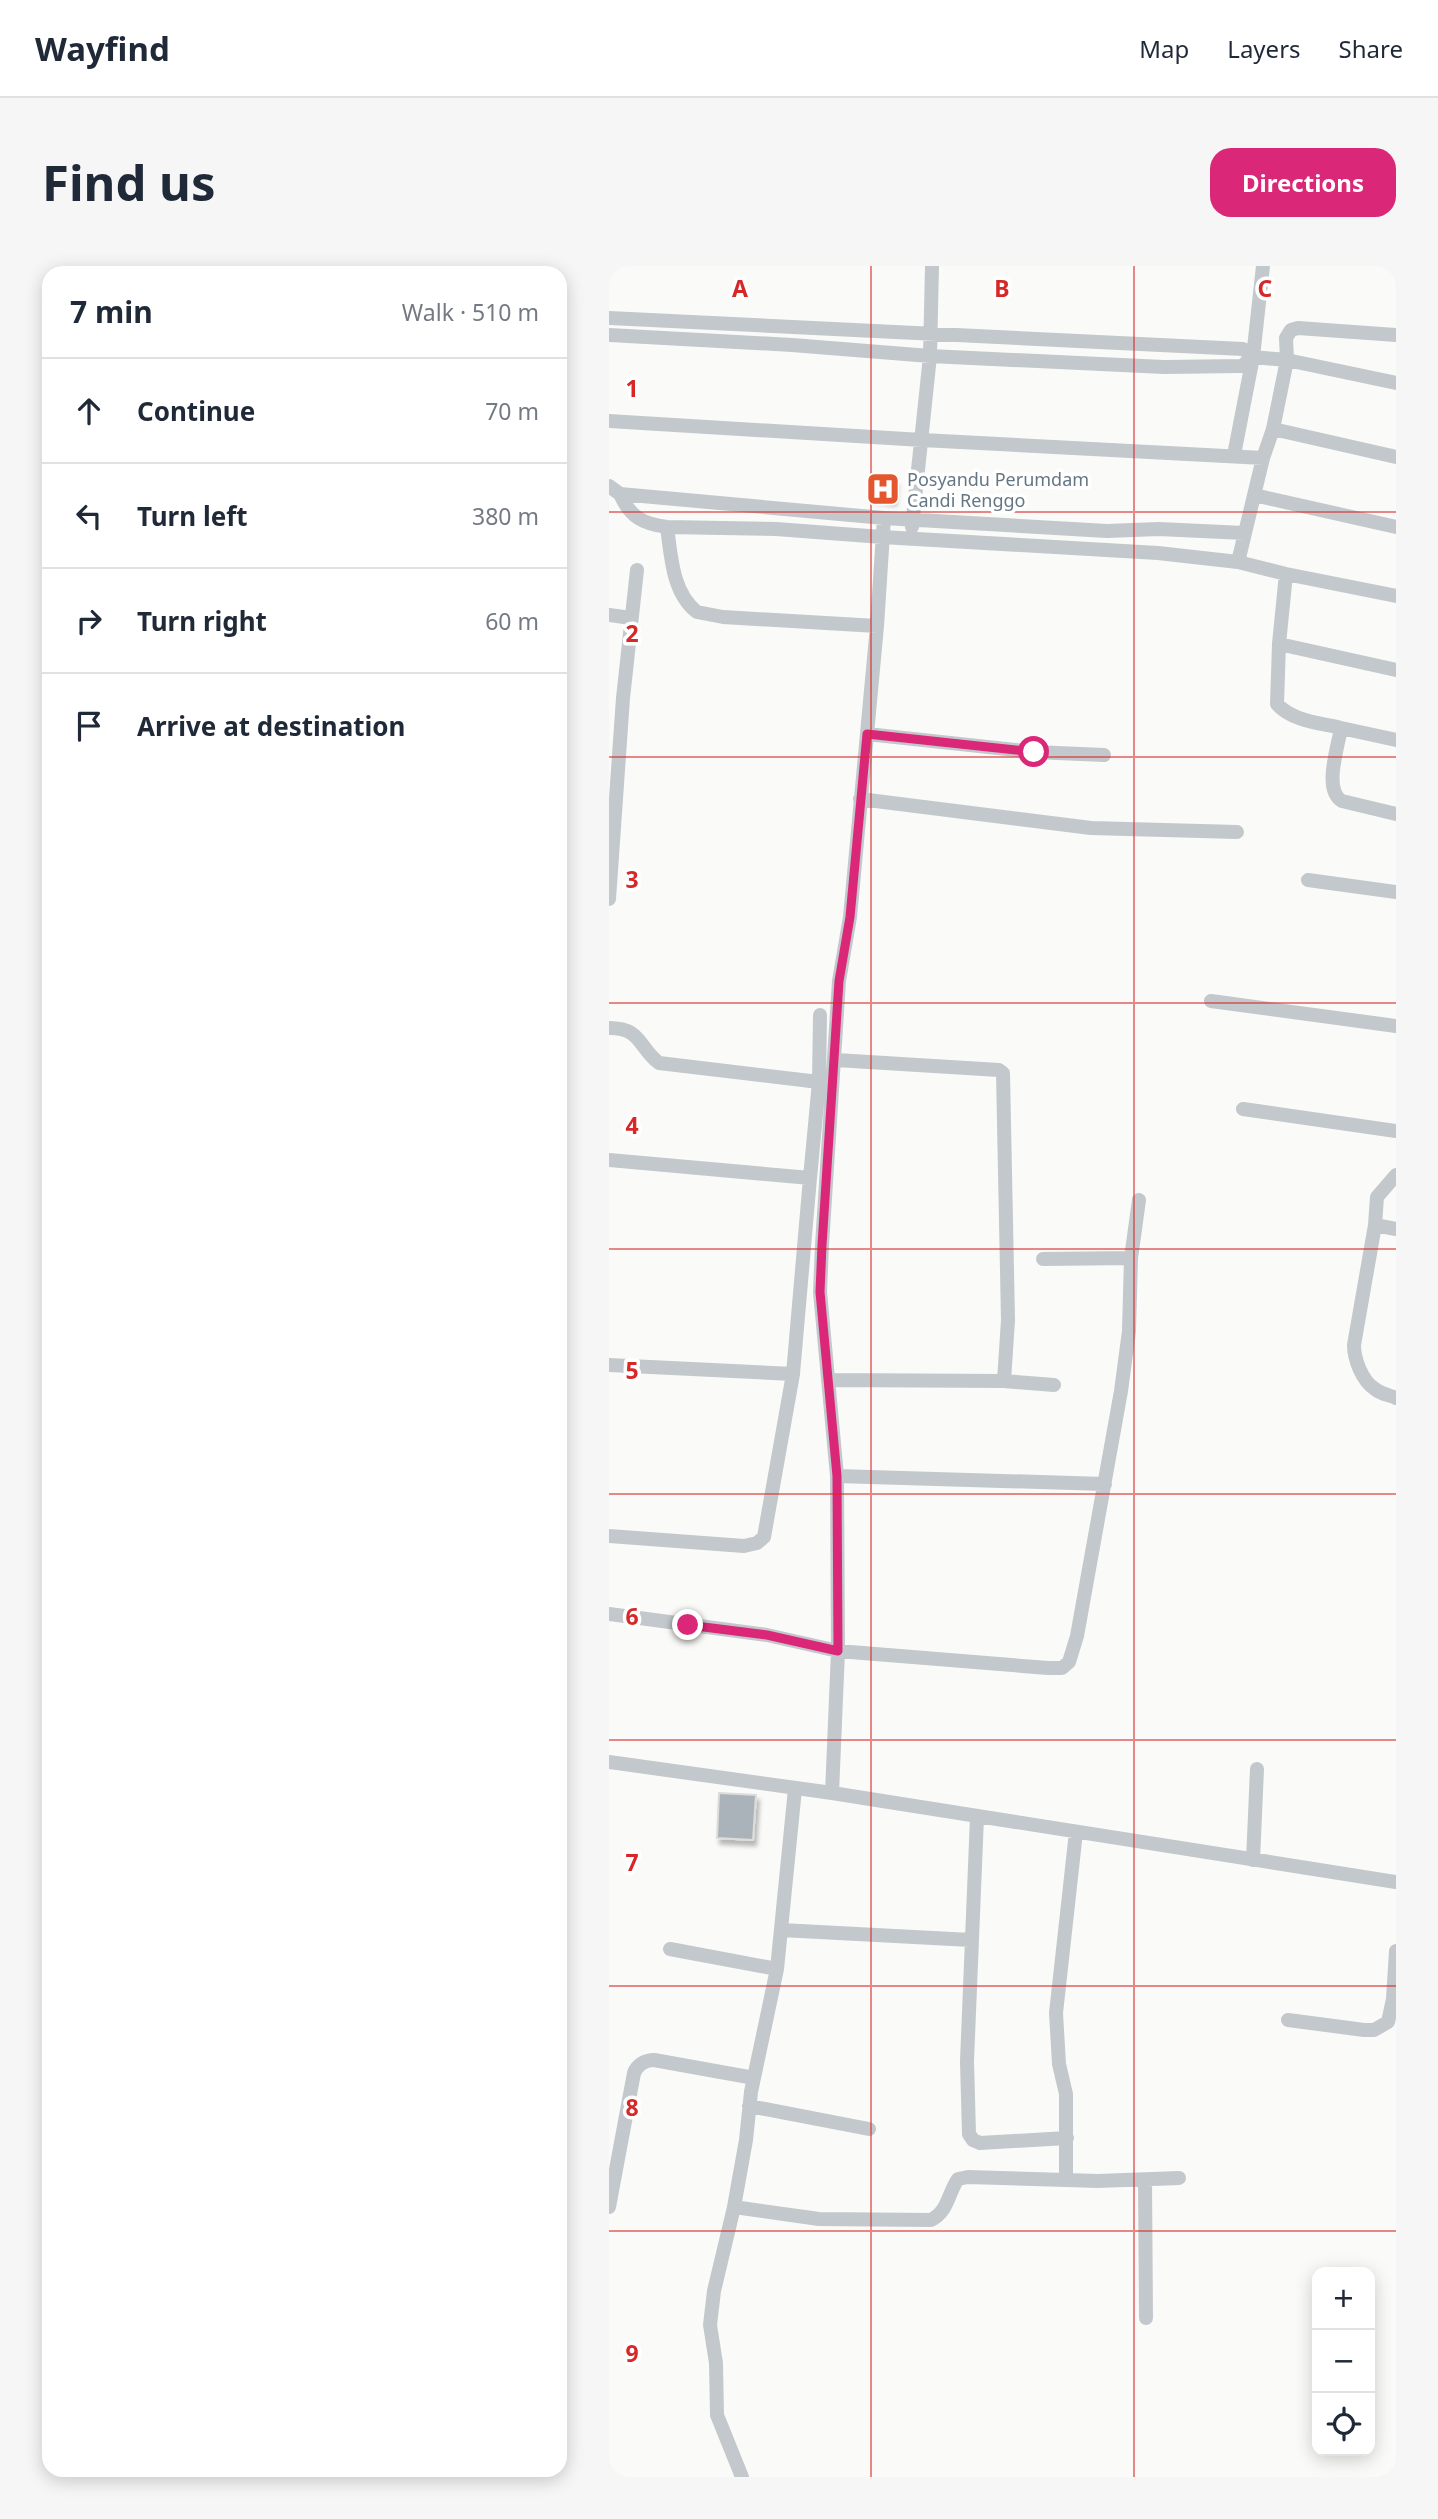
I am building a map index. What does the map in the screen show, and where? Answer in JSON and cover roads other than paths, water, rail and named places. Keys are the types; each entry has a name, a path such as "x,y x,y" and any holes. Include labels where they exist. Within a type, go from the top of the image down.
{"street":[{"path":"911,539 930,356 932,266"},
{"path":"1234,455 1253,357 1263,266"},
{"path":"609,318 1243,349 1253,357 1287,360 1396,383"},
{"path":"709,341 710,322"},
{"path":"792,345 793,326"},
{"path":"1238,562 1263,458 1273,429 1287,360 1286,338 1291,330 1298,328 1396,335"},
{"path":"609,335 930,356 1164,367 1242,366 1253,357"},
{"path":"609,421 1263,458"},
{"path":"1273,429 1396,457"},
{"path":"615,490 884,518 1107,531 1159,529 1244,533"},
{"path":"615,490 635,518 667,527 776,529 1202,557 1238,562 1396,596"},
{"path":"1254,495 1396,527"},
{"path":"832,1793 838,1651 837,1476 820,1292 839,981 850,917 877,626 884,518"},
{"path":"983,543 984,523"},
{"path":"1019,545 1020,525"},
{"path":"667,527 673,569 680,590 697,612 723,617 877,626"},
{"path":"1158,553 1159,529"},
{"path":"1106,549 1107,531"},
{"path":"1202,557 1205,531"},
{"path":"609,899 616,697 631,618 636,570"},
{"path":"1286,574 1279,644 1277,704 1283,711 1294,716 1396,740"},
{"path":"609,615 631,618"},
{"path":"1279,644 1396,670"},
{"path":"1341,727 1333,770 1334,795 1342,801 1396,814"},
{"path":"867,734 1034,752 1104,755"},
{"path":"860,799 1091,828 1237,832"},
{"path":"1308,880 1396,892"},
{"path":"1212,1001 1396,1026"},
{"path":"609,1536 744,1546 757,1543 764,1537 793,1374 819,1083 820,1015"},
{"path":"609,1028 631,1031 659,1063 819,1083"},
{"path":"836,1059 999,1070 1003,1073 1008,1320 1004,1381"},
{"path":"1243,1109 1396,1131"},
{"path":"609,1160 810,1178"},
{"path":"1396,1175 1378,1195 1354,1345 1354,1357 1373,1388 1396,1398"},
{"path":"609,1614 767,1635 838,1651 1062,1668 1069,1662 1074,1648 1105,1484 1129,1331 1131,1258 1139,1200"},
{"path":"1375,1225 1396,1229"},
{"path":"1043,1259 1131,1258"},
{"path":"609,1365 793,1374"},
{"path":"828,1380 1004,1381 1054,1385"},
{"path":"837,1476 1105,1484"},
{"path":"609,1762 832,1793 1396,1882"},
{"path":"1252,1860 1257,1769"},
{"path":"742,2477 717,2415 716,2363 710,2325 714,2291 734,2207 746,2140 754,2078 777,1969 795,1789"},
{"path":"977,1817 967,2062 969,2134 972,2140 980,2143 1067,2138"},
{"path":"1066,2180 1066,2094 1059,2064 1056,2013 1076,1832"},
{"path":"781,1930 971,1940"},
{"path":"670,1949 777,1969"},
{"path":"1288,2020 1374,2030 1388,2022 1395,2000 1396,1951"},
{"path":"609,2207 634,2073 639,2066 645,2061 654,2060 754,2078"},
{"path":"749,2106 869,2129"},
{"path":"734,2207 819,2219 931,2220 944,2209 957,2179 968,2177 1066,2180 1179,2178"},
{"path":"1145,2180 1146,2318"}],"place":[{"name":"Posyandu Perumdam Candi Renggo","path":"883,489"}]}
